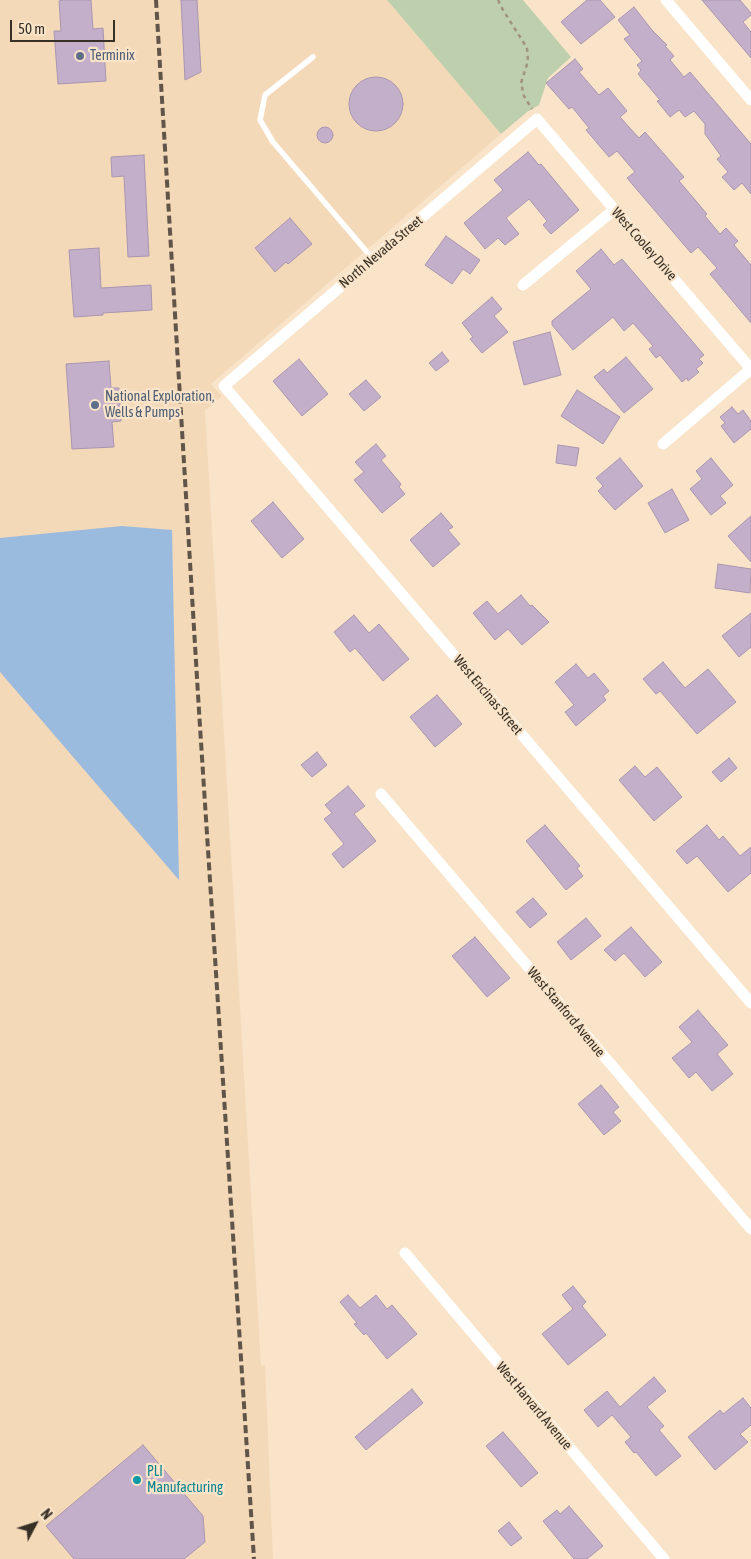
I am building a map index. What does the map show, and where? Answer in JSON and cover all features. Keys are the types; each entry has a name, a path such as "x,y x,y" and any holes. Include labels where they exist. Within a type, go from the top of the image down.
{"street":[{"path":"666,0 751,100"},
{"name":"West Cooley Drive","path":"537,119 751,369"},
{"name":"North Nevada Street","path":"224,386 537,119"},
{"path":"523,285 614,209"},
{"path":"663,444 751,369"},
{"name":"West Encinas Street","path":"224,386 751,1003"},
{"name":"West Stanford Avenue","path":"381,794 751,1229"},
{"name":"West Harvard Avenue","path":"405,1254 664,1559"}],"lane":[{"path":"313,56 266,95 260,120 273,142 372,259"}],"path":[{"path":"498,0 527,48 528,61 521,83 524,96 537,119"}],"shaded area":[{"path":"0,0 387,0 501,134 211,384 222,396 205,411 261,1365 265,1366 273,1559 0,1559"}],"green space":[{"path":"387,0 523,0 571,57 548,78 539,105 527,112 501,134"}],"water":[{"path":"122,526 172,530 179,880 0,672 0,538"}],"building":[{"name":"Terminix","path":"91,0 93,29 103,28 106,81 58,84 54,31 61,31 59,1"},
{"path":"181,0 197,0 201,72 185,80"},
{"path":"587,0 600,0 615,17 581,44 561,22"},
{"path":"702,0 740,0 751,13 743,22 751,32 751,58"},
{"path":"634,7 667,45 665,46 674,56 670,60 684,77 690,72 751,144 751,194 742,183 734,190 722,177 728,172 717,159 721,156 705,134 705,124 694,111 685,117 679,110 670,117 657,101 660,100 638,74 641,70 637,65 642,61 624,39 630,35 618,20"},
{"path":"575,59 583,69 579,72 599,95 608,88 627,111 620,117 639,138 645,132 684,177 679,181 707,214 705,216 720,234 726,228 738,241 734,245 751,265 751,323 710,274 717,268 698,247 691,253 627,178 635,172 617,151 609,157 586,130 589,128 572,107 569,109 546,83"},
{"path":"371,77 381,77 391,81 399,89 403,104 399,119 391,127 381,131 371,131 361,127 353,119 349,109 349,99 353,89 361,81"},
{"path":"322,127 328,127 333,132 331,141 322,143 317,138 317,132"},
{"path":"528,152 539,165 541,164 579,210 551,234 543,225 547,221 529,199 506,218 519,234 505,245 498,238 485,249 464,223 503,190 494,180"},
{"path":"144,155 149,256 128,257 124,176 112,177 111,157"},
{"path":"290,218 312,244 275,272 255,248"},
{"path":"446,236 480,260 470,274 463,269 452,284 425,265"},
{"path":"99,248 101,288 151,285 152,310 74,317 69,250"},
{"path":"601,249 614,265 622,259 704,355 699,359 703,363 696,369 699,372 688,381 687,378 682,382 660,355 656,358 649,349 653,346 633,323 624,331 613,317 573,350 552,325 552,321 591,289 576,271"},
{"path":"492,297 502,309 494,316 508,332 482,353 470,339 473,337 462,323"},
{"path":"550,332 561,375 524,385 513,342"},
{"path":"442,352 449,361 436,371 429,363"},
{"path":"626,357 653,389 624,413 594,377 604,369 607,373"},
{"path":"299,359 328,394 302,416 273,381"},
{"name":"National Exploration, Wells & Pumps","path":"109,361 111,388 119,388 121,421 112,422 114,447 72,449 66,364"},
{"path":"366,380 381,397 364,411 349,394"},
{"path":"577,390 620,417 603,444 561,416"},
{"path":"732,407 738,414 743,410 751,421 751,429 734,443 721,426 725,423 720,417"},
{"path":"376,444 386,456 381,460 401,484 399,487 405,494 382,513 354,480 364,472 355,462"},
{"path":"558,445 579,448 576,466 556,463"},
{"path":"620,458 643,486 615,510 598,491 603,486 596,478"},
{"path":"711,458 733,485 720,496 726,503 711,515 690,489 702,479 696,471"},
{"path":"672,489 689,520 665,533 648,503"},
{"path":"273,502 304,539 282,558 251,521"},
{"path":"441,513 453,527 448,530 460,544 433,567 410,540"},
{"path":"751,516 751,562 728,536"},
{"path":"718,564 751,569 750,593 715,588"},
{"path":"521,595 530,606 532,605 549,622 522,645 508,629 495,640 473,613 487,601 498,614"},
{"path":"751,613 751,647 739,657 722,636"},
{"path":"354,615 369,633 379,624 409,659 383,681 355,648 350,652 334,632"},
{"path":"663,662 685,688 708,669 736,702 697,734 660,691 656,694 643,679"},
{"path":"576,664 588,678 594,673 609,691 603,696 606,700 576,726 565,712 574,705 555,682"},
{"path":"437,695 462,724 435,747 410,717"},
{"path":"317,752 327,765 312,777 301,765"},
{"path":"729,758 737,768 721,782 712,772"},
{"path":"635,766 645,777 657,767 682,797 654,821 619,780"},
{"path":"348,786 365,806 354,814 376,841 343,868 332,854 344,844 324,819 332,813 325,805"},
{"path":"545,825 580,866 577,868 583,876 566,890 526,841"},
{"path":"707,825 719,840 723,836 740,856 751,847 751,873 728,892 697,856 687,864 676,851"},
{"path":"533,898 547,914 530,928 516,912"},
{"path":"586,918 601,936 571,960 557,942"},
{"path":"631,927 662,962 645,977 624,953 615,961 604,950"},
{"path":"475,937 510,978 487,997 452,956"},
{"path":"698,1010 728,1045 717,1054 733,1074 712,1091 696,1072 689,1078 672,1058 692,1042 679,1027"},
{"path":"601,1085 619,1107 613,1112 621,1121 604,1135 578,1104"},
{"path":"573,1286 586,1302 582,1306 606,1335 568,1365 542,1334 573,1309 562,1295"},
{"path":"348,1295 360,1308 376,1295 387,1309 392,1305 417,1334 387,1359 366,1333 364,1335 354,1324 357,1323 340,1302"},
{"path":"654,1377 666,1391 647,1407 664,1426 659,1430 681,1456 656,1476 625,1442 631,1437 612,1415 598,1427 584,1410 607,1391 620,1407"},
{"path":"412,1389 423,1403 366,1450 355,1437"},
{"path":"743,1398 751,1408 751,1425 740,1434 748,1442 715,1470 688,1437 720,1410 723,1414"},
{"path":"503,1432 538,1473 521,1487 486,1446"},
{"name":"PLI Manufacturing","path":"143,1445 203,1516 205,1542 184,1559 74,1559 46,1526"},
{"path":"569,1506 603,1546 587,1559 574,1559 543,1521 557,1510 560,1514"},
{"path":"509,1522 522,1538 511,1546 498,1531"}],"railway":[{"path":"156,0 199,711 254,1559"}],"place":[{"name":"Terminix","path":"80,56"},
{"name":"National Exploration, Wells & Pumps","path":"95,405"},
{"name":"PLI Manufacturing","path":"137,1480"}]}
